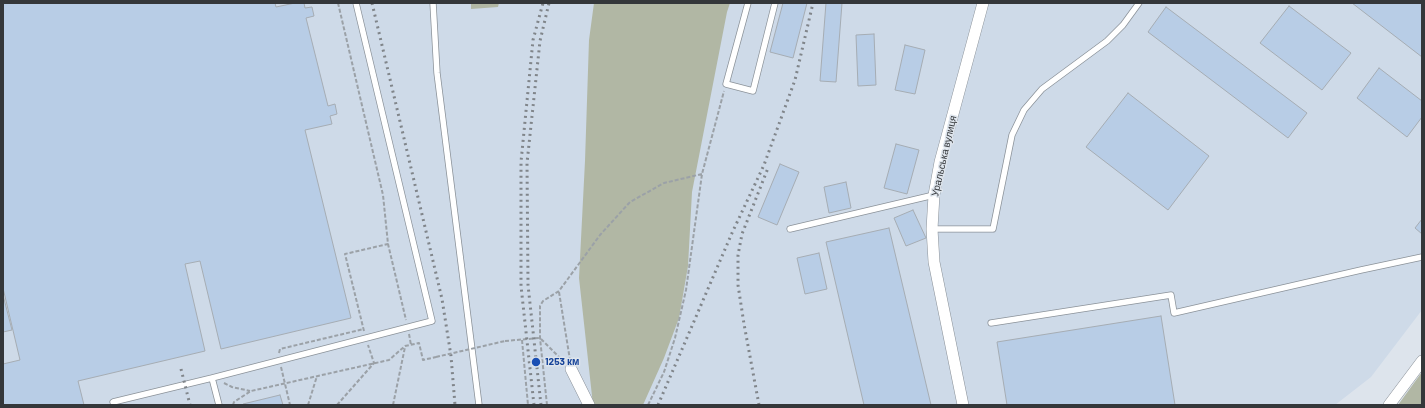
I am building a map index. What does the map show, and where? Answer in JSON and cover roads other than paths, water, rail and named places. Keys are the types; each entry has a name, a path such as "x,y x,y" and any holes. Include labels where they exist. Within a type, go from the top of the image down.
{"street":[{"name":"Уральська вулиця","path":"963,405 934,262 932,229 934,195 940,162 983,3"},
{"path":"1389,405 1422,361"},
{"path":"571,369 589,405"}],"lane":[{"path":"114,405 113,402 432,321 356,3"},
{"path":"433,3 437,73 479,405"},
{"path":"748,3 726,84 753,91 775,3"},
{"path":"932,229 993,229 1012,136 1024,110 1042,89 1107,41 1123,25 1140,3"},
{"path":"790,229 934,195"},
{"path":"991,324 1171,296 1174,313 1422,257"},
{"path":"212,378 219,405"}],"railway":[{"path":"372,3 442,299 451,356 455,405"},
{"path":"534,405 521,286 521,162 533,40 543,3"},
{"path":"541,405 528,285 527,163 540,41 549,3"},
{"path":"658,405 732,233 764,165 795,80 813,3"},
{"path":"759,405 738,285 738,255 742,234 768,168"},
{"path":"181,369 190,405"}],"place":[{"name":"1253 км","path":"536,362"}]}
